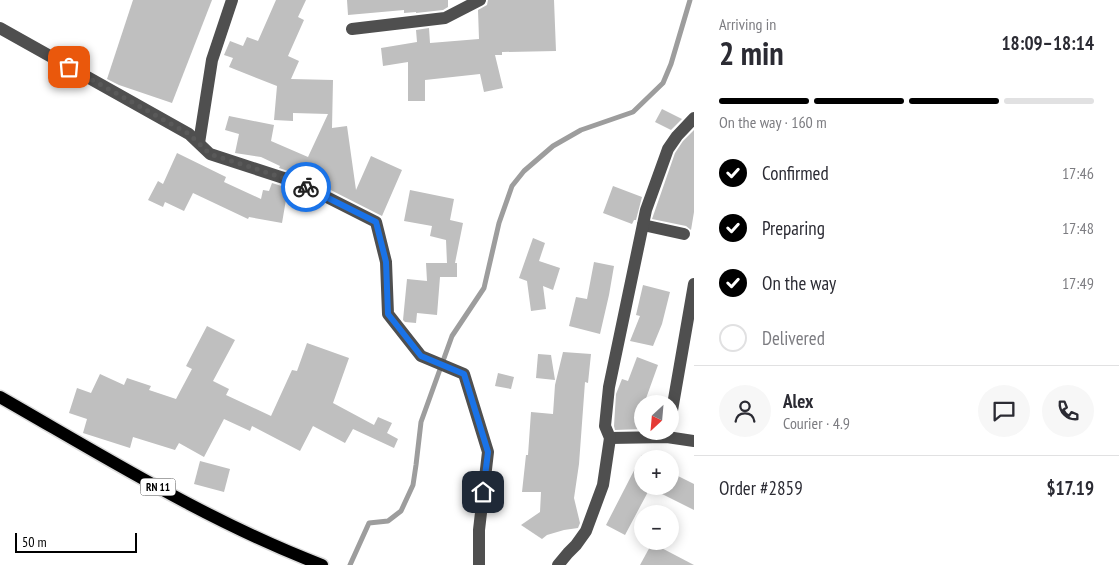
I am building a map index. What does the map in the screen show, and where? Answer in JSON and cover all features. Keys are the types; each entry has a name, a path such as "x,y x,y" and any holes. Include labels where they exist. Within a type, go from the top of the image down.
{"main road":[{"name":"RN 11","path":"0,397 176,498 285,551 322,565"}],"street":[{"path":"199,143 212,60 232,0"},
{"path":"352,29 445,18 480,0"},
{"path":"0,28 189,134 210,154 299,183 376,222 386,262 388,314 421,356 464,374 488,452 479,530 478,565"},
{"path":"558,565 586,531 603,485 610,438 605,426 609,386 646,210 668,149 694,118"},
{"path":"643,225 684,234"},
{"path":"675,395 694,289"},
{"path":"610,438 634,436"},
{"path":"679,437 694,441"}],"building":[{"path":"133,0 212,0 172,103 107,79"},
{"path":"276,0 306,0 298,17 304,20 288,56 299,61 291,79 333,80 332,128 347,126 356,190 371,156 402,170 382,216 303,176 279,168 280,166 261,157 235,153 239,134 225,130 229,116 274,125 271,141 308,157 328,114 293,113 293,121 274,120 277,86 229,67 233,58 224,55 230,41 243,46 247,37 258,41"},
{"path":"347,0 448,0 448,7 443,10 416,13 404,13 404,10 348,15"},
{"path":"488,0 554,0 556,51 502,52 502,55 495,55 503,88 484,92 480,74 425,80 425,101 408,101 408,62 383,66 381,48 417,42 416,30 429,28 430,43 479,39 478,10 487,5"},
{"path":"662,109 682,119 671,130 655,122"},
{"path":"694,130 694,212 691,230 686,226 652,219 675,153"},
{"path":"177,153 226,177 224,182 261,199 263,190 269,191 272,183 288,188 282,223 249,217 248,219 193,193 184,211 165,202 163,207 148,200 158,181 163,184"},
{"path":"613,186 642,197 636,220 632,224 603,213"},
{"path":"410,190 454,199 450,220 463,223 455,263 457,263 457,277 440,277 437,315 417,313 416,323 403,320 407,279 427,281 426,263 447,263 446,240 430,236 432,226 404,221"},
{"path":"533,238 545,243 539,261 560,268 553,290 543,286 546,309 531,311 527,281 519,278"},
{"path":"594,262 614,266 600,334 569,326 576,297 587,299"},
{"path":"643,285 670,292 662,324 653,346 630,341 640,316 636,315"},
{"path":"207,326 235,340 213,381 229,389 226,395 271,416 292,370 297,371 307,343 349,358 333,403 374,425 378,417 392,423 387,433 398,439 394,448 353,429 345,443 313,426 300,451 252,426 250,431 224,419 204,457 179,443 175,450 133,437 130,448 83,433 87,419 69,413 77,388 91,393 100,374 124,385 127,378 151,386 149,390 176,399 192,369 186,366"},
{"path":"563,352 591,354 588,383 585,382 579,464 574,498 580,523 578,528 547,535 542,539 521,525 540,512 541,492 522,492 526,455 528,455 531,412 553,414 555,385"},
{"path":"538,354 551,355 555,380 536,378"},
{"path":"637,357 658,365 647,395 634,395 634,429 615,430 616,394 622,379 628,381"},
{"path":"498,373 514,377 511,389 495,386"},
{"path":"200,461 230,469 224,492 194,484"},
{"path":"634,471 634,495 646,495 641,505 634,505 634,518 625,535 606,525"},
{"path":"679,476 694,484 694,510 664,495 679,495"},
{"path":"648,550 665,550 694,565 640,565"}],"waterway":[{"path":"350,565 369,523 388,521 401,511 413,485 421,422 452,336 484,288 499,223 512,186 524,171 553,146 581,130 633,112 663,83 671,64 690,0"}],"way so far":[{"path":"69,67 189,134 210,154 299,183 306,187"}],"route":[{"path":"306,187 376,222 386,262 388,314 421,356 464,374 488,452 483,492"}]}
